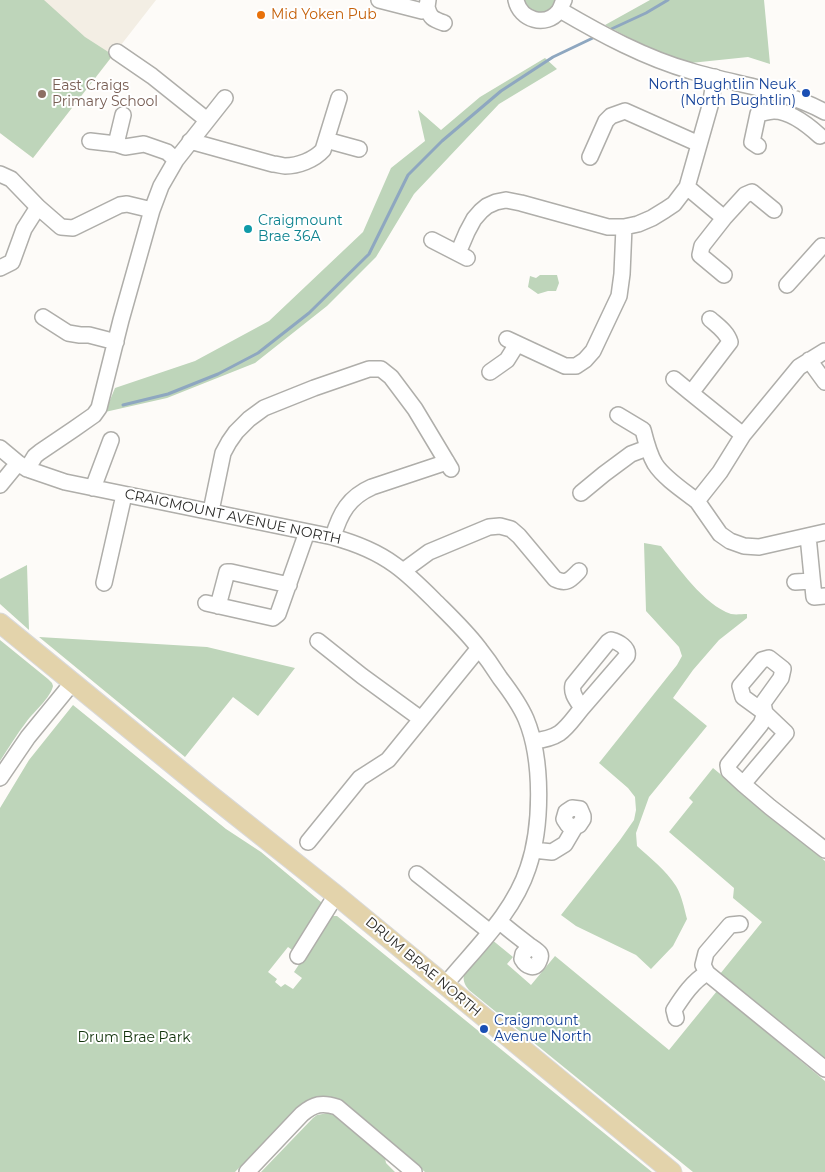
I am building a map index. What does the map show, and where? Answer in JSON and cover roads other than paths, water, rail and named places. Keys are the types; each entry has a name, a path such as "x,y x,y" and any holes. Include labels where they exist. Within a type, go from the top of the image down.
{"main road":[{"name":"DRUM BRAE NORTH","path":"0,623 131,731 336,895 672,1172"}],"street":[{"path":"379,0 422,11 428,4"},
{"path":"516,0 522,13 529,18 538,21 547,20 555,16 562,5 648,56 668,64 771,91 796,99 825,112"},
{"path":"428,4 429,14 434,19 444,23"},
{"path":"117,52 152,76 207,120"},
{"path":"432,240 462,255 467,232 481,211 496,202 506,200 608,227 624,227 652,218 674,204 688,187 710,106 714,77"},
{"path":"0,485 40,452 94,415 99,408 121,320 152,210 161,186 176,160 225,98"},
{"path":"190,141 286,166 299,164 318,156 323,150 338,98"},
{"path":"791,116 796,99"},
{"path":"590,157 606,121 611,116 624,110 699,144"},
{"path":"758,146 752,142 758,114 775,111 791,116 806,124 820,136"},
{"path":"116,144 123,115"},
{"path":"326,140 359,148"},
{"path":"90,141 125,147 144,144 166,152 176,160"},
{"path":"0,174 11,179 38,207 61,227 73,228 120,205 127,204 152,210"},
{"path":"688,187 724,218"},
{"path":"724,275 700,255 702,246 745,195 752,192 774,210"},
{"path":"0,268 12,262 24,229 38,207"},
{"path":"490,372 507,360 512,342 565,366 576,366 585,360 593,351 619,296 624,227"},
{"path":"787,285 824,245"},
{"path":"43,317 68,333 80,336 89,335 116,342"},
{"path":"691,393 730,342 722,329 710,319"},
{"path":"697,502 720,472 743,434 799,367 825,351"},
{"path":"809,360 825,382"},
{"path":"211,511 223,453 232,437 249,419 264,408 314,388 369,369 381,369 391,377 415,409 449,466 372,487 362,492 352,499 346,508 333,537"},
{"path":"674,379 743,434"},
{"path":"618,415 643,430 647,448 655,465 673,483 697,502 720,534 730,541 744,546 759,547 825,532"},
{"path":"93,488 107,444"},
{"name":"CRAIGMOUNT AVENUE NORTH","path":"0,448 22,466 65,482 333,537 365,548 403,571 438,604 479,648 510,691 526,719 533,741 538,772 539,800 533,850 520,889 510,907 445,985"},
{"path":"581,493 631,454 647,448"},
{"path":"104,583 124,495"},
{"path":"403,571 429,552 489,527 500,526 511,529 519,536 555,579 561,582 568,581 579,571"},
{"path":"288,585 227,572 212,605 273,618 278,614 307,532"},
{"path":"808,536 814,598 825,596"},
{"path":"795,582 812,580"},
{"path":"318,641 421,720"},
{"path":"308,842 360,778 388,760 479,648"},
{"path":"0,778 28,737 73,682"},
{"path":"533,741 558,735 582,708"},
{"path":"743,784 786,733 765,713 761,724 728,765 729,771 743,784 770,807 825,850"},
{"path":"533,850 552,852 565,844 575,827"},
{"path":"417,874 494,927 530,946"},
{"path":"298,956 336,895"},
{"path":"740,924 730,925 706,953 703,965 707,973 825,1069"},
{"path":"676,1018 674,1010 682,998 699,977 707,973"},
{"path":"247,1172 302,1114 319,1104 328,1104 337,1107 414,1172"}],"waterway":[{"path":"607,31 646,13 668,0"},
{"path":"123,405 168,394 218,374 258,353 309,313 369,254 408,175 442,141 501,91 553,57 597,36"}],"place":[{"name":"Mid Yoken Pub","path":"261,15"},
{"name":"North Bughtlin Neuk (North Bughtlin)","path":"806,93"},
{"name":"East Craigs Primary School","path":"42,94"},
{"name":"Craigmount Brae 36A","path":"248,229"},
{"name":"Craigmount Avenue North","path":"484,1029"}],"park label":[{"name":"Drum Brae Park","path":"134,1038"}]}
